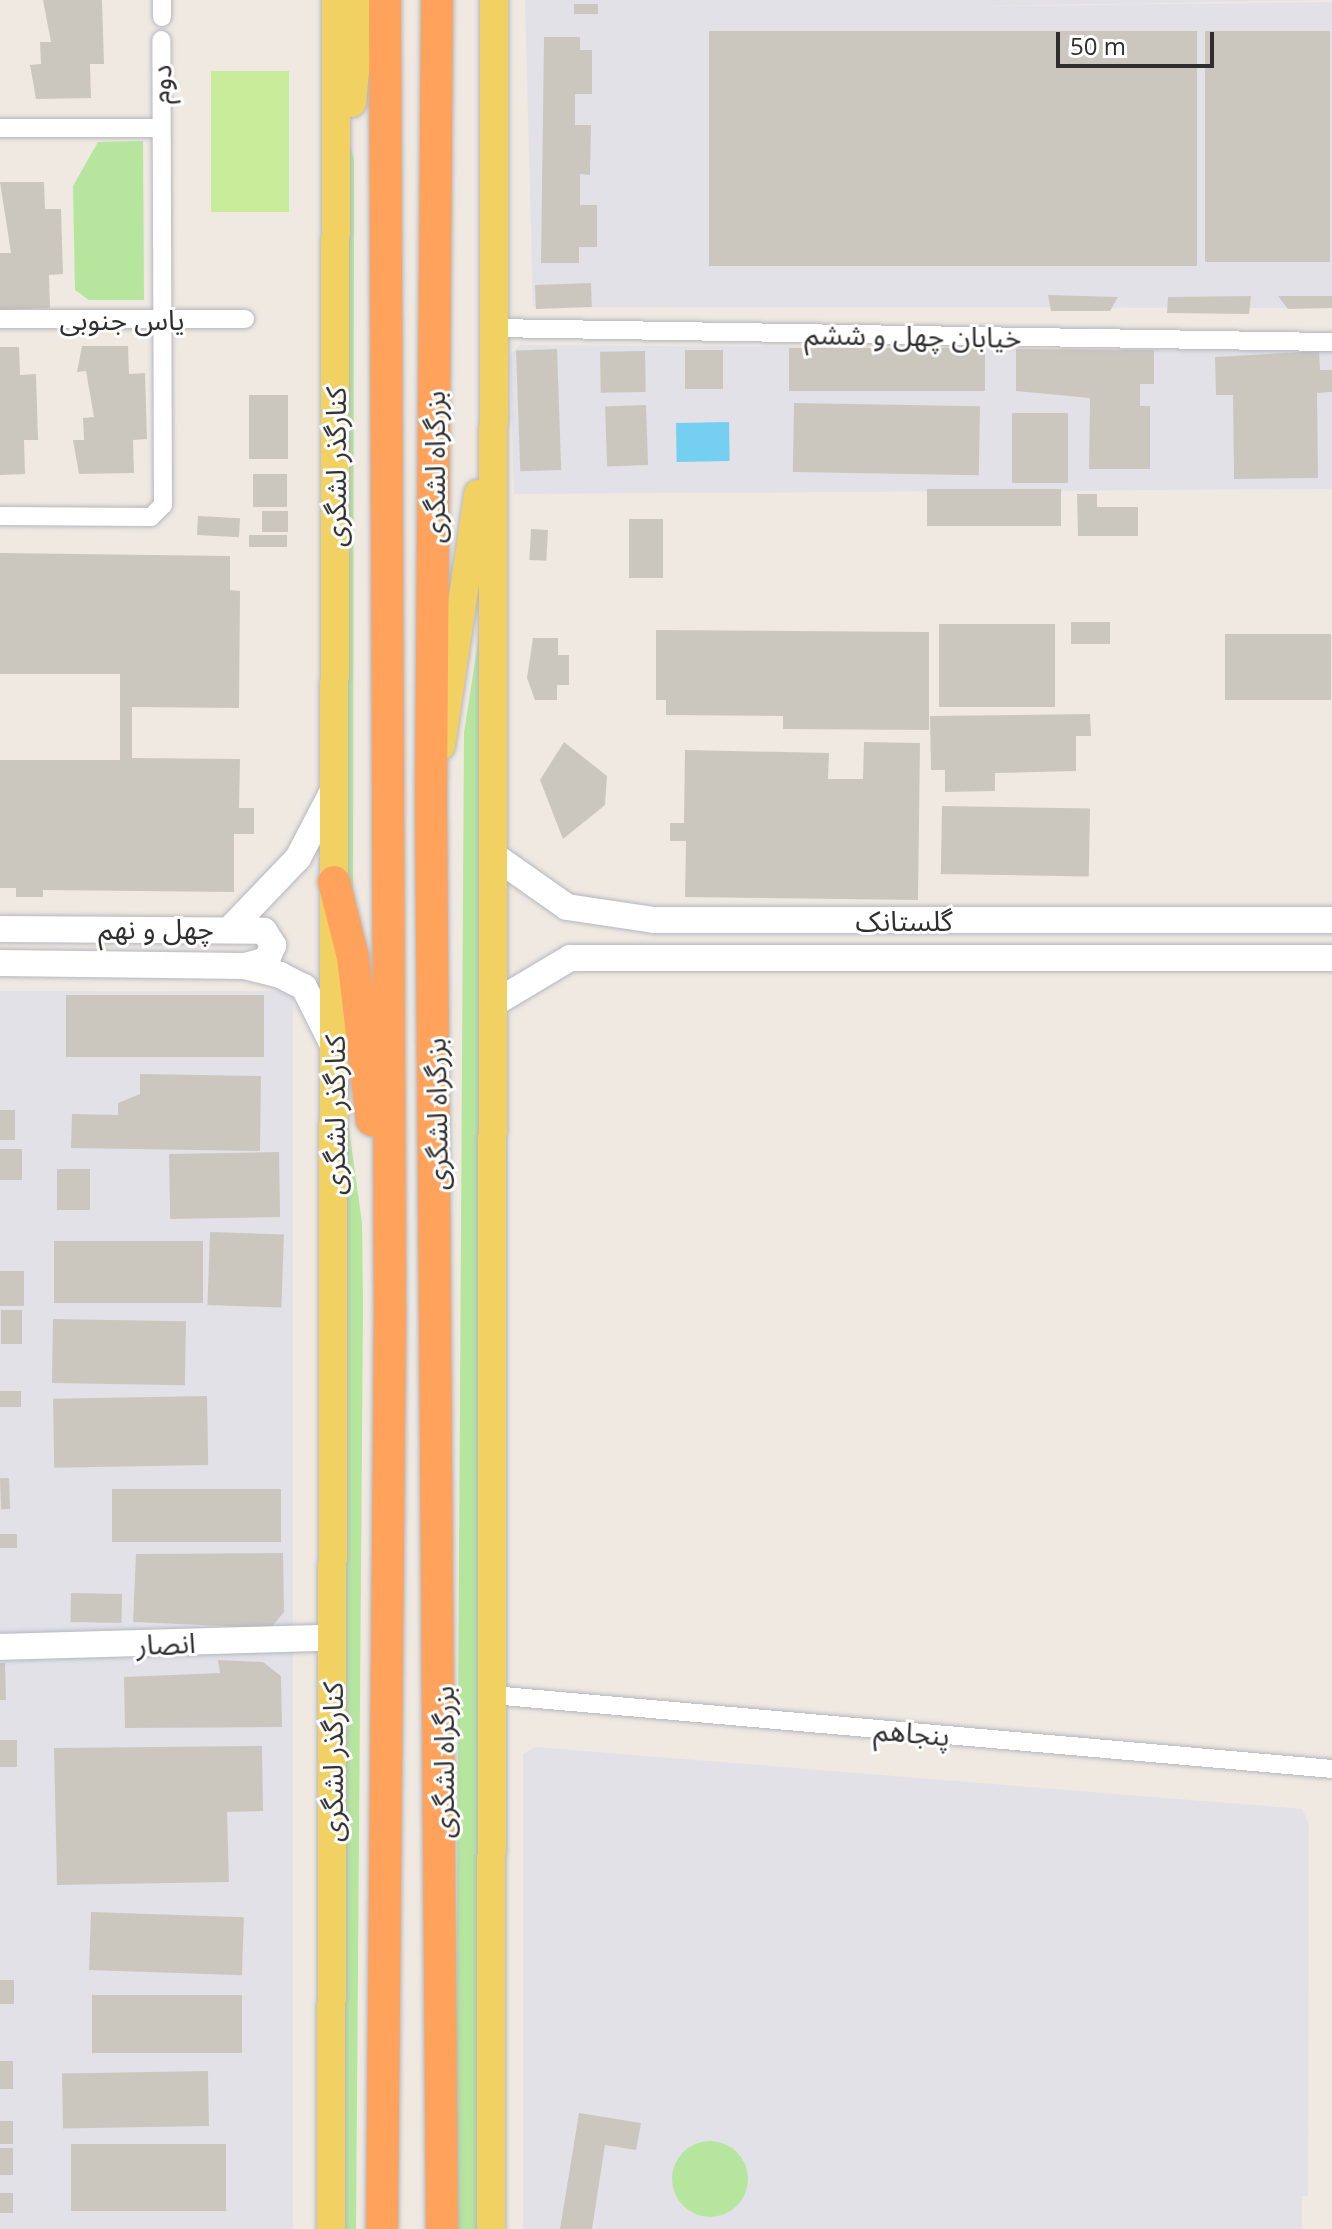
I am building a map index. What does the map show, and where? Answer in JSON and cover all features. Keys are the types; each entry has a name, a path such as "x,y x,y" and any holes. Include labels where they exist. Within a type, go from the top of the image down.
{"highway":[{"name":"بزرگراه لشگری","path":"382,2229 390,1274 385,0"},
{"name":"بزرگراه لشگری","path":"437,0 431,802 442,2229"},
{"path":"334,882 353,957 390,1274"}],"main road":[{"name":"کنارگذر لشگری","path":"331,2229 336,0"},
{"path":"336,266 362,0"},
{"path":"491,2229 494,0"},
{"path":"431,802 464,621 493,342"}],"street":[{"name":"دوم","path":"0,516 160,511 158,128 161,40"},
{"path":"0,128 158,128"},
{"name":"یاس جنوبی","path":"0,319 245,319"},
{"name":"خیابان چهل و ششم","path":"493,342 1332,342"},
{"name":"چهل و نهم","path":"0,929 231,928 298,858 335,787"},
{"name":"گلستانک","path":"493,855 567,907 654,920 1332,920"},
{"path":"231,928 264,931 273,945 267,960 244,966"},
{"name":"گلستانک","path":"493,1004 570,958 1332,958"},
{"name":"چهل و نهم","path":"0,963 244,966 304,987 334,1047"},
{"name":"انصار","path":"0,1647 332,1638"},
{"name":"پنجاهم","path":"492,1695 1332,1769"}],"shaded area":[{"path":"525,0 1331,0 929,7 1332,2 1332,308 533,307"},
{"path":"520,345 1332,351 1332,489 514,494 510,354"},
{"path":"0,991 293,991 293,2229 0,2229"},
{"path":"535,1747 1302,1809 1309,1824 1308,2196 1302,2196 1302,2229 523,2229 523,1754"}],"green space":[{"path":"211,71 289,71 289,212 211,212"},
{"path":"143,141 144,300 89,300 75,290 73,186 98,142"},
{"path":"350,145 354,160 353,934 329,880"},
{"path":"480,629 479,2229 455,2229 464,733"},
{"path":"343,1085 362,1223 363,1305 356,2229 341,2229"},
{"path":"710,2141 724,2144 737,2152 745,2165 748,2179 745,2193 737,2206 724,2214 710,2217 696,2214 683,2206 675,2193 672,2179 675,2165 683,2152 696,2144"}],"water":[{"path":"729,422 730,461 677,462 676,423"}],"building":[{"path":"43,0 102,0 104,64 90,64 91,98 36,99 30,65 41,64 40,42 51,42"},
{"path":"574,4 598,4 598,14 574,14"},
{"path":"709,31 1197,31 1197,266 709,266"},
{"path":"1205,31 1330,31 1330,262 1205,262"},
{"path":"544,37 580,37 580,50 592,50 592,94 575,94 575,125 591,125 590,175 580,174 580,205 597,205 597,247 579,247 579,263 541,263"},
{"path":"0,182 44,182 45,209 61,209 63,274 49,275 50,308 0,310 0,253 11,253"},
{"path":"591,283 592,307 536,309 535,285"},
{"path":"1048,295 1118,297 1110,311 1051,311"},
{"path":"1251,296 1249,314 1167,313 1168,297"},
{"path":"1278,296 1332,296 1332,308 1288,309"},
{"path":"82,346 128,346 129,374 145,373 147,439 133,440 134,473 79,474 73,440 84,440 83,418 94,417 86,371 77,372"},
{"path":"0,347 19,347 20,375 36,374 38,440 24,440 25,474 0,475"},
{"path":"789,348 985,348 985,391 789,391"},
{"path":"557,349 561,470 520,471 516,350"},
{"path":"1016,349 1154,350 1154,384 1140,384 1140,406 1150,406 1150,469 1089,469 1090,398 1016,391"},
{"path":"685,350 723,350 723,389 685,389"},
{"path":"645,351 646,392 601,393 600,352"},
{"path":"1319,351 1320,370 1332,370 1332,392 1317,393 1318,478 1234,479 1233,395 1216,395 1215,357"},
{"path":"249,395 288,395 288,459 249,459"},
{"path":"794,403 980,406 979,475 793,472"},
{"path":"646,405 648,465 607,466 605,406"},
{"path":"1012,413 1068,413 1068,483 1012,483"},
{"path":"253,474 287,474 287,507 253,507"},
{"path":"927,489 1061,489 1061,526 927,526"},
{"path":"1077,494 1097,494 1097,507 1138,507 1138,536 1078,536"},
{"path":"262,511 288,511 288,532 262,532"},
{"path":"198,516 240,518 239,537 197,535"},
{"path":"629,519 663,519 663,578 629,578"},
{"path":"531,529 548,530 546,561 529,560"},
{"path":"249,535 287,535 287,547 249,547"},
{"path":"0,553 230,556 230,590 240,591 239,708 132,707 132,758 240,759 239,808 254,808 254,834 234,834 234,892 43,890 43,897 16,897 16,888 0,888 0,760 120,760 120,674 0,674"},
{"path":"1071,622 1110,622 1110,644 1071,644"},
{"path":"939,624 1055,624 1055,707 939,707"},
{"path":"656,630 929,632 929,730 783,729 783,716 666,715 666,700 656,700"},
{"path":"1225,634 1331,634 1331,700 1225,700"},
{"path":"533,638 558,638 558,655 569,655 569,685 557,685 557,700 535,700 527,678"},
{"path":"1090,714 1091,736 1076,736 1076,771 995,773 995,791 945,792 945,770 931,770 930,716"},
{"path":"564,742 607,776 605,805 563,839 540,780"},
{"path":"864,742 920,743 918,900 685,897 686,841 670,841 670,823 684,823 685,750 829,753 828,779 863,779"},
{"path":"942,806 1090,809 1089,877 941,874"},
{"path":"66,995 264,995 264,1057 66,1057"},
{"path":"140,1074 261,1076 260,1151 71,1148 72,1114 118,1115 118,1103 140,1094"},
{"path":"0,1110 15,1110 15,1140 0,1140"},
{"path":"0,1149 22,1149 22,1180 0,1180"},
{"path":"279,1152 280,1217 170,1219 169,1154"},
{"path":"57,1169 90,1169 90,1210 57,1210"},
{"path":"210,1232 284,1235 281,1308 207,1305"},
{"path":"54,1241 203,1241 203,1303 54,1303"},
{"path":"0,1271 24,1271 24,1306 0,1306"},
{"path":"1,1310 22,1310 22,1344 1,1344"},
{"path":"53,1319 186,1321 185,1385 52,1383"},
{"path":"0,1391 21,1391 21,1407 0,1407"},
{"path":"207,1396 208,1465 54,1468 53,1399"},
{"path":"0,1478 9,1478 10,1509 1,1509"},
{"path":"112,1489 281,1489 281,1542 112,1542"},
{"path":"0,1534 17,1534 17,1548 0,1548"},
{"path":"283,1553 284,1612 271,1628 133,1622 136,1554"},
{"path":"71,1593 122,1594 121,1623 70,1622"},
{"path":"218,1660 263,1662 281,1676 282,1727 125,1728 124,1677 220,1673"},
{"path":"0,1663 5,1663 6,1700 0,1700"},
{"path":"0,1740 17,1740 17,1767 0,1767"},
{"path":"262,1746 263,1811 227,1812 229,1882 57,1885 54,1748"},
{"path":"91,1912 244,1917 242,1975 89,1970"},
{"path":"0,1980 14,1980 14,2004 0,2004"},
{"path":"92,1995 242,1995 242,2053 92,2053"},
{"path":"0,2061 13,2061 13,2089 0,2089"},
{"path":"208,2071 209,2126 63,2129 62,2074"},
{"path":"579,2113 641,2123 636,2150 605,2145 592,2229 560,2229"},
{"path":"0,2121 13,2121 13,2144 0,2144"},
{"path":"71,2144 226,2144 226,2211 71,2211"},
{"path":"0,2148 13,2148 13,2175 0,2175"},
{"path":"0,2193 13,2193 13,2213 0,2213"}]}
